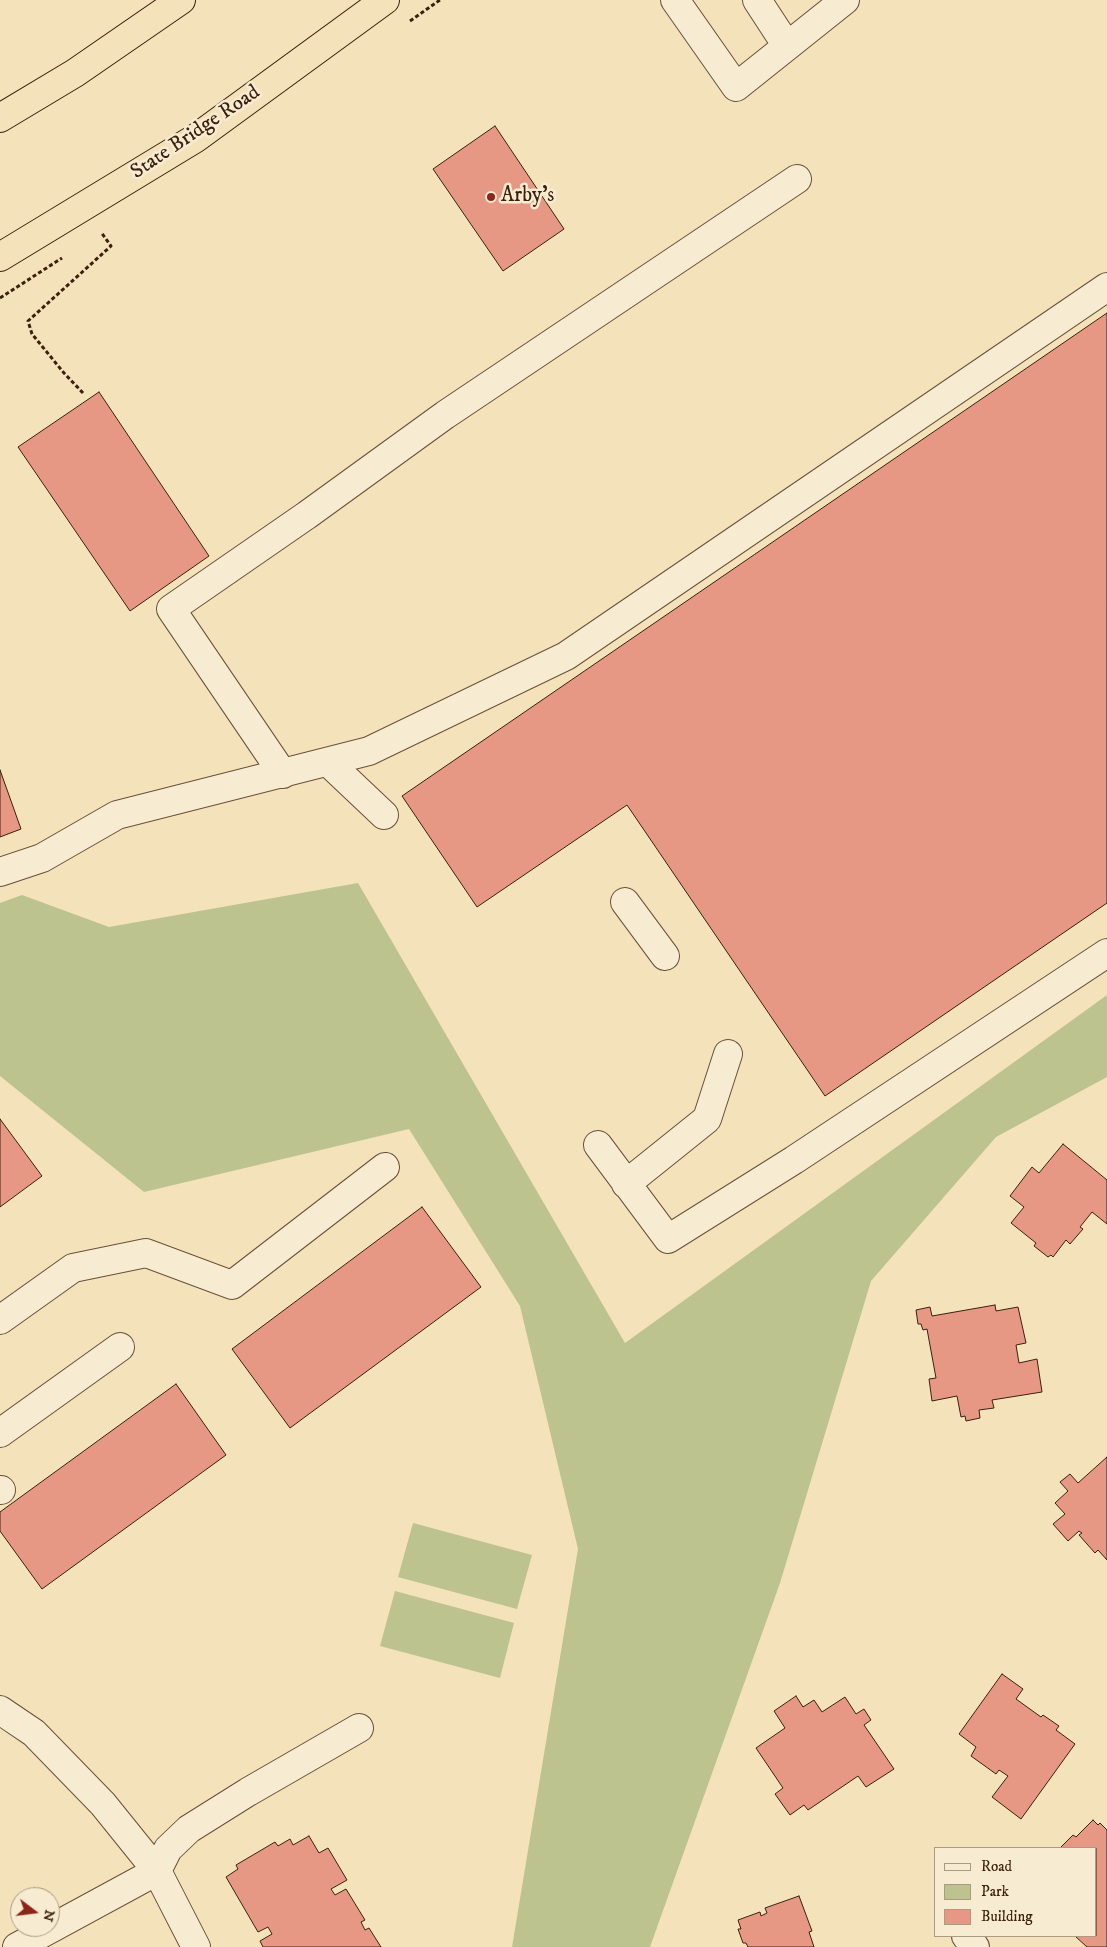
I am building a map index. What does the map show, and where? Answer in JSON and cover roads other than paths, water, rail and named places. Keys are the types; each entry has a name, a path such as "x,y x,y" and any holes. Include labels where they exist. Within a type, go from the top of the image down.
{"highway":[{"path":"0,118 75,73 181,0"},
{"name":"State Bridge Road","path":"0,257 196,138 385,0"}],"street":[{"path":"675,0 736,87 787,46 833,4"},
{"path":"757,0 787,46"},
{"path":"283,774 172,609 446,415 797,179"},
{"path":"0,872 42,858 117,815 369,752 566,656 1107,287"},
{"path":"328,762 384,816"},
{"path":"625,902 665,956"},
{"path":"598,1145 668,1239 794,1160 1107,953"},
{"path":"626,1184 707,1119 728,1054"},
{"path":"0,1320 73,1268 146,1253 232,1285 385,1166"},
{"path":"0,1433 120,1347"},
{"path":"0,1710 41,1740 103,1804 157,1871 196,1947"},
{"path":"17,1947 157,1871 168,1849 190,1829 248,1792 359,1728"},
{"path":"967,1937 975,1947"}],"place":[{"name":"Arby's","path":"491,197"}]}
